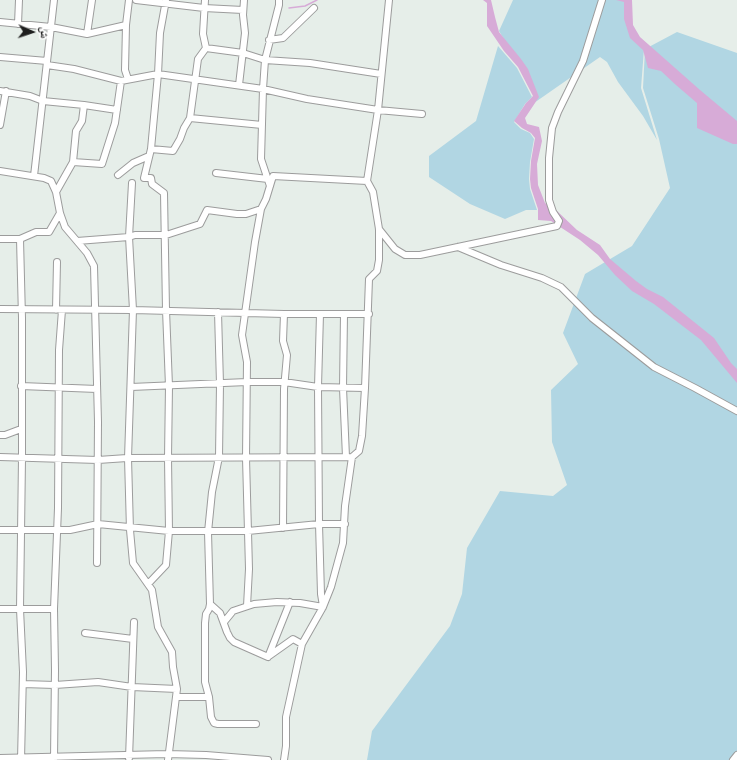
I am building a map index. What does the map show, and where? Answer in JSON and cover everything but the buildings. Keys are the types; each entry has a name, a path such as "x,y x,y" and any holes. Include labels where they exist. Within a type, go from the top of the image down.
{"street":[{"path":"18,24 20,0"},
{"path":"34,176 54,0"},
{"path":"87,34 92,0"},
{"path":"128,79 125,70 126,25 129,0"},
{"path":"136,0 166,2 204,8 243,10"},
{"path":"151,149 173,151 190,118 194,79 198,59 206,48 203,34 205,0"},
{"path":"239,85 245,33 243,10 244,0"},
{"path":"270,186 260,159 265,60 279,0"},
{"path":"0,458 98,460 128,458 219,457 319,458 349,457 359,451 361,444 365,388 369,279 377,271 379,260 379,229 373,192 367,181 378,110 389,0"},
{"path":"379,229 395,249 405,255 420,256 557,226 559,221 553,212 549,200 549,158 552,128 558,112 583,61 602,0"},
{"path":"148,584 166,565 169,532 169,386 164,193 152,184 151,178 144,178 151,149 160,33 166,2"},
{"path":"269,40 283,38 314,8"},
{"path":"0,22 51,27 87,34 126,25"},
{"path":"206,48 243,53 265,60 310,63 381,74"},
{"path":"0,57 47,63 121,80 158,74 264,89 307,99 378,110 422,114"},
{"path":"73,162 102,164 115,123 121,80"},
{"path":"0,125 3,91 30,96 43,102 84,105 117,110"},
{"path":"56,192 73,162 76,131 82,121 84,105"},
{"path":"190,118 262,125"},
{"path":"118,175 133,163 149,156"},
{"path":"0,171 34,176 51,181 56,192 60,213 65,227 87,253 94,266 98,460 97,563"},
{"path":"216,174 268,179"},
{"path":"247,606 249,569 246,458 247,382 242,336 261,209 266,199 273,176 367,181"},
{"path":"132,183 128,237 133,310 128,458 130,527 133,563 152,590 158,627 172,652 177,697 168,757"},
{"path":"77,241 128,237 135,235 166,235 200,224 207,210 246,214 261,209"},
{"path":"0,238 20,239 36,232 49,232 60,213"},
{"path":"20,239 22,458 20,609 23,684 21,758"},
{"path":"458,247 501,265 542,278 561,288 592,318 654,367 737,411"},
{"path":"54,758 54,609 59,459 59,310 57,262"},
{"path":"0,309 166,310 284,314 368,314"},
{"path":"218,312 220,384 219,457 212,492 208,532 210,604 206,614 205,623 205,682 210,697 211,717 214,723 256,724"},
{"path":"283,528 284,382 287,355 283,341 284,314"},
{"path":"320,314 318,387 319,524 320,594 323,607"},
{"path":"284,760 286,746 286,717 302,644 323,607 331,586 343,543 349,457 343,388 344,314"},
{"path":"131,387 247,382 284,382 318,387 365,388"},
{"path":"21,386 97,389"},
{"path":"0,435 5,435 21,429"},
{"path":"0,530 70,530 98,524 169,532 208,532 248,531 319,524 344,524"},
{"path":"224,622 233,611 254,604 290,602 323,607"},
{"path":"268,657 290,602"},
{"path":"210,604 220,613 230,638 234,642 268,657"},
{"path":"0,609 54,609"},
{"path":"129,758 134,622"},
{"path":"85,633 133,639"},
{"path":"268,657 293,639 302,644"},
{"path":"23,684 55,685 98,682 132,687 177,689"},
{"path":"177,697 210,697"},
{"path":"733,760 737,754"},
{"path":"0,758 129,758 206,755 268,760"}],"shaded area":[{"path":"483,0 491,0 499,32 528,69 539,97 525,118 527,124 539,127 542,141 537,164 538,185 545,203 557,211 577,230 600,245 610,259 636,281 647,289 663,297 714,338 731,363 737,369 737,383 701,340 654,304 632,291 615,275 598,255 580,240 551,221 538,220 538,209 531,188 530,179 535,138 531,133 514,121 526,103 533,96 518,67 504,51 487,26 487,3"},
{"path":"513,0 625,0 624,18 644,49 641,88 657,140 643,116 618,82 607,62 600,57 534,103 538,96 499,31"},
{"path":"616,0 632,0 633,25 640,37 737,121 737,144 733,144 697,128 697,103 661,71 648,68 643,50 630,38 624,19 624,2"},
{"path":"677,32 737,53 737,760 367,760 372,731 450,626 462,594 467,548 500,491 553,496 567,485 552,442 551,390 578,364 563,333 585,274 632,246 670,188 659,139 643,88 645,49"},
{"path":"498,46 517,68 532,97 525,104 514,122 521,129 530,133 534,139 529,179 530,189 537,210 526,210 505,219 470,204 429,177 429,156 476,121"}],"waterway":[{"path":"289,8 305,6 317,0"}]}
